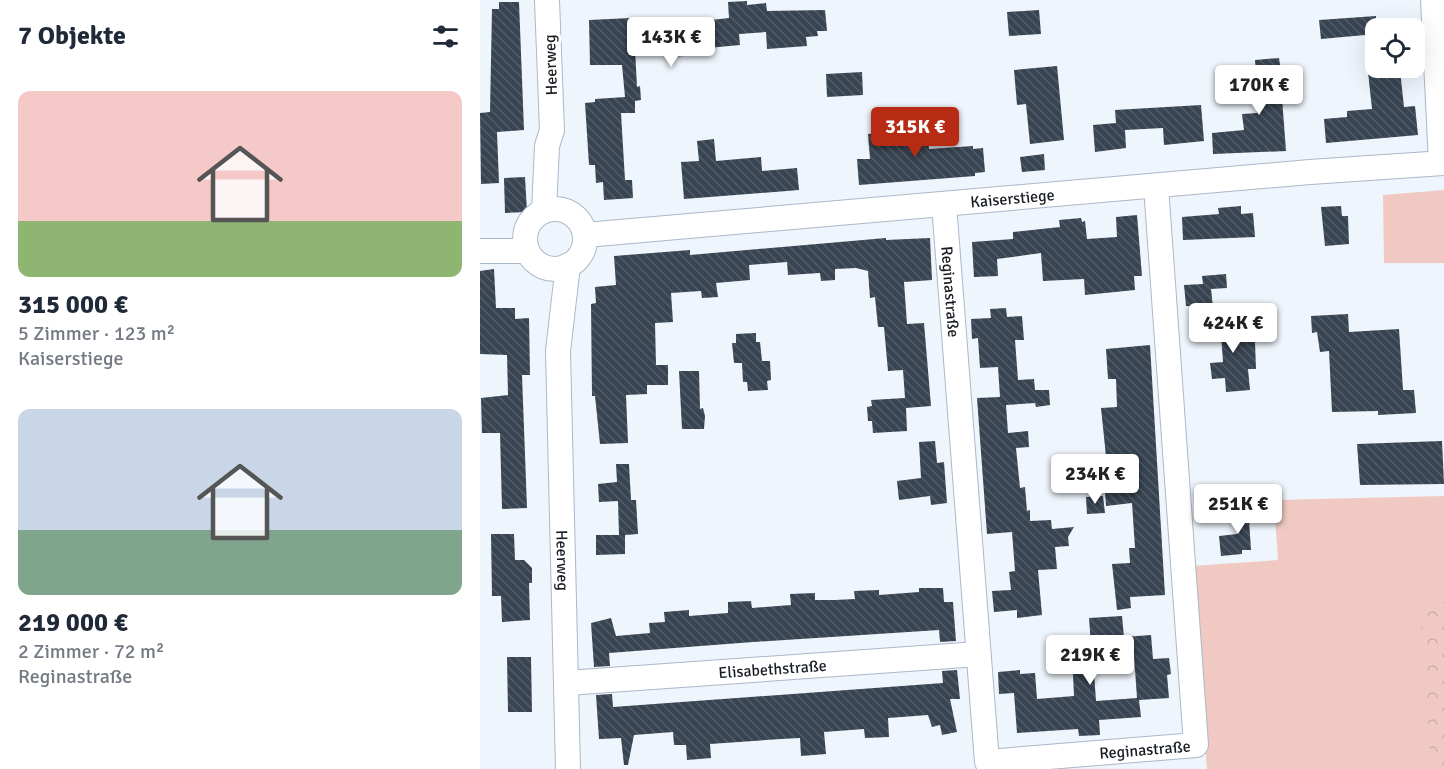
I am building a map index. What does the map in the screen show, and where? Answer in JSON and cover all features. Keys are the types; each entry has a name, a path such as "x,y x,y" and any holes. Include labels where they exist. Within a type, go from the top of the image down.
{"street":[{"name":"Heerweg","path":"547,0 552,130 547,146 555,211"},
{"name":"Kaiserstiege","path":"585,235 1443,163 1433,0"},
{"name":"Reginastraße","path":"944,204 987,762 1196,745 1156,186"},
{"path":"480,239 531,250 548,269 568,265 579,258 584,247 585,235 578,219 555,211 533,219 531,250"},
{"name":"Heerweg","path":"531,250 548,290 552,330 558,351"},
{"path":"480,251 531,250"},
{"name":"Heerweg","path":"568,265 558,351 568,769"},
{"name":"Elisabethstraße","path":"567,682 978,654"}],"green space":[{"path":"1444,190 1444,263 1384,263 1383,195"},
{"path":"1444,496 1444,769 1207,769 1192,566 1278,560 1274,500"},
{"path":"1444,602 1444,769 1431,769 1420,604"}],"building":[{"path":"747,1 747,5 766,3 767,11 825,10 827,31 817,31 818,36 806,37 807,46 767,49 766,32 739,34 740,45 697,49 697,55 671,57 670,47 635,49 637,87 640,86 641,100 635,101 635,113 621,113 625,180 632,180 633,198 604,200 603,182 596,183 595,165 589,165 585,103 595,102 595,99 625,97 622,65 590,65 589,20 651,17 651,21 675,20 675,28 712,27 711,20 729,18 728,2"},
{"path":"499,2 519,2 524,130 497,132 499,183 481,184 480,113 490,112 492,9 499,9"},
{"path":"1039,10 1041,34 1009,36 1007,12"},
{"path":"1376,16 1376,18 1365,18 1365,35 1321,39 1319,20"},
{"path":"1279,58 1285,97 1282,98 1286,151 1213,154 1212,133 1244,130 1242,114 1257,113 1253,75 1256,75 1255,60"},
{"path":"1057,66 1064,140 1030,144 1026,104 1017,105 1014,70"},
{"path":"862,72 863,95 827,97 826,74"},
{"path":"1369,78 1401,78 1404,107 1415,106 1418,135 1326,143 1324,119 1347,117 1347,111 1372,109"},
{"path":"1201,105 1204,141 1164,145 1163,128 1125,130 1126,148 1095,152 1093,125 1116,123 1115,110"},
{"path":"927,123 929,149 973,146 973,149 983,148 985,172 975,173 975,176 859,185 857,159 870,159 868,134 900,131 899,125"},
{"path":"714,139 716,161 761,157 762,171 797,168 799,190 684,199 681,162 699,161 697,141"},
{"path":"1044,154 1045,170 1022,172 1020,157"},
{"path":"525,177 527,212 505,213 504,178"},
{"path":"1241,206 1241,214 1253,213 1255,237 1183,240 1182,217 1219,214 1218,208"},
{"path":"1341,206 1342,216 1348,216 1349,244 1325,246 1321,207"},
{"path":"1137,215 1142,276 1134,276 1135,290 1085,295 1084,279 1043,281 1041,253 997,259 998,276 974,277 972,242 1013,239 1013,232 1060,227 1059,220 1081,218 1082,222 1085,221 1087,239 1117,237 1116,217"},
{"path":"886,238 886,240 930,238 932,280 904,282 907,324 924,323 931,406 906,408 907,431 873,433 872,421 868,421 867,407 872,406 871,400 905,398 903,370 888,371 884,327 878,327 875,297 870,298 868,271 856,268 835,269 835,280 821,281 820,273 788,275 787,262 749,265 750,280 716,283 718,297 702,298 701,291 671,293 673,322 655,323 656,365 668,365 668,385 647,385 647,394 626,395 628,443 600,444 595,396 592,396 591,304 596,303 595,287 616,285 614,256 690,250 690,255"},
{"path":"494,269 496,308 515,308 515,319 529,318 530,375 522,375 527,508 502,509 500,433 482,433 481,398 508,395 507,355 480,354 480,271"},
{"path":"1226,274 1227,288 1211,289 1213,307 1186,306 1184,285 1203,284 1202,276"},
{"path":"1006,308 1007,317 1022,316 1024,340 1015,340 1018,380 1034,379 1035,390 1049,390 1050,405 1036,407 1035,403 1006,405 1008,433 1028,431 1029,447 1016,448 1020,488 1025,487 1030,521 1051,520 1052,529 1074,527 1068,537 1069,546 1055,547 1057,569 1038,570 1042,615 1017,618 1017,610 994,612 992,591 1011,590 1009,572 1015,571 1012,532 987,534 977,398 1000,397 998,367 980,368 978,338 972,339 971,319 991,318 990,309"},
{"path":"1234,314 1235,322 1240,321 1242,342 1255,342 1256,369 1248,369 1250,390 1226,392 1225,378 1212,379 1210,363 1223,362 1221,334 1212,335 1211,316"},
{"path":"1348,314 1349,332 1399,329 1403,390 1414,390 1416,413 1378,415 1378,411 1332,412 1329,351 1320,352 1317,332 1312,333 1311,316"},
{"path":"756,333 756,342 760,342 762,361 770,361 771,380 767,381 768,390 748,391 747,382 743,382 742,363 734,363 732,343 736,343 736,334"},
{"path":"1150,345 1165,595 1130,597 1131,608 1117,610 1112,564 1130,563 1129,548 1135,548 1132,503 1106,506 1104,476 1108,476 1101,408 1117,407 1116,379 1108,379 1106,349"},
{"path":"679,371 699,371 700,409 703,408 705,416 704,429 682,429"},
{"path":"935,441 937,463 944,462 947,503 931,505 930,496 899,500 897,481 921,478 919,442"},
{"path":"1442,441 1444,484 1360,485 1357,444"},
{"path":"616,464 629,464 631,500 636,500 638,534 625,535 625,554 596,555 596,535 619,535 618,501 599,502 598,484 617,482"},
{"path":"1103,496 1105,513 1087,514 1086,497"},
{"path":"1248,505 1251,550 1242,550 1242,554 1221,556 1219,536 1237,534 1235,506"},
{"path":"491,534 514,534 515,560 524,560 532,568 532,583 529,583 530,620 502,622 501,596 492,596"},
{"path":"919,588 943,588 944,602 953,602 956,641 940,642 939,630 753,642 609,653 610,666 594,667 591,623 611,618 616,636 650,633 649,623 665,622 664,612 689,610 689,616 728,613 728,602 751,601 752,608 791,605 790,594 815,593 815,600 835,600 855,599 854,591 879,590 879,595 919,592"},
{"path":"1122,616 1124,637 1151,635 1153,659 1169,658 1171,674 1167,675 1169,698 1139,700 1141,717 1099,720 1100,735 1079,736 1078,729 1017,733 1014,693 999,694 998,672 1020,670 1020,674 1035,673 1037,699 1074,696 1073,674 1094,673 1096,701 1137,698 1134,656 1092,659 1089,618"},
{"path":"507,657 531,657 532,712 508,712"},
{"path":"957,670 960,699 950,699 957,732 942,735 940,725 932,727 928,715 888,718 889,737 865,738 864,729 824,732 826,754 801,756 800,738 710,744 711,758 687,760 686,745 674,745 673,732 634,735 628,765 624,765 621,738 599,739 596,695 612,694 613,707 943,683 942,671"}]}
